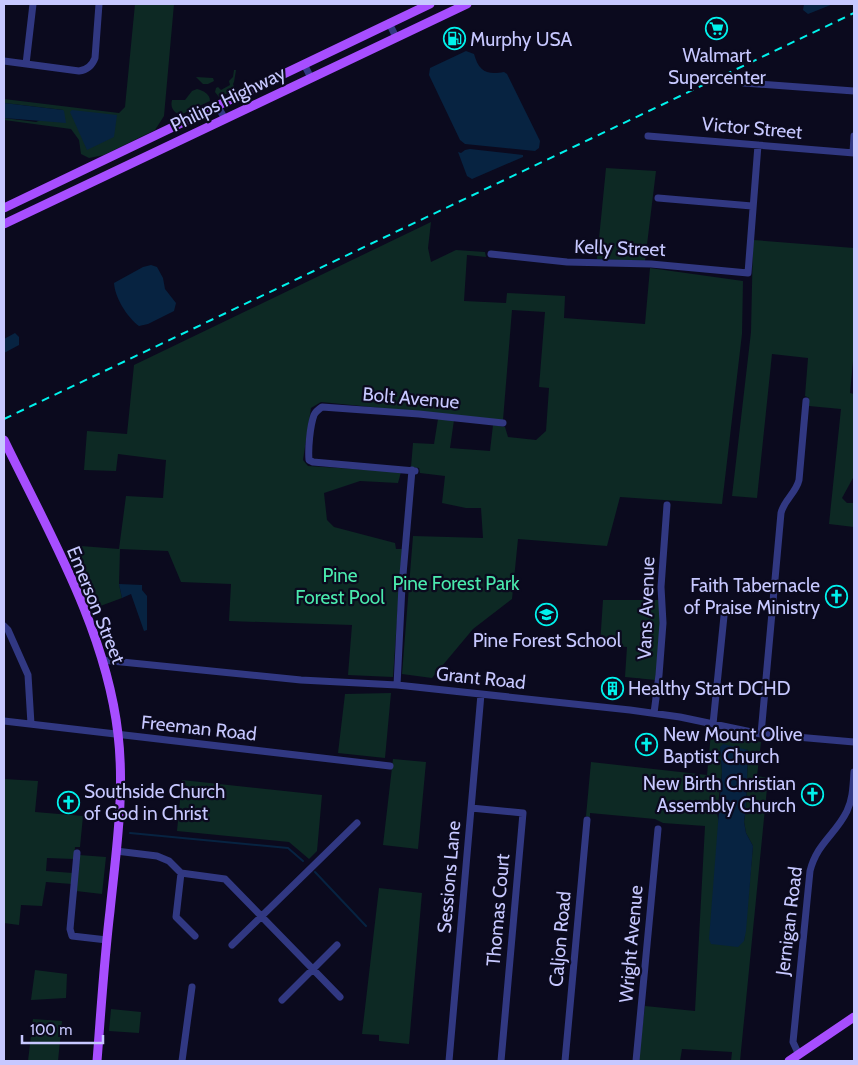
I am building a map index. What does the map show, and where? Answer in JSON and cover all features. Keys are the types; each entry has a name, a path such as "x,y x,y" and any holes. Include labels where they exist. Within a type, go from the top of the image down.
{"main road":[{"name":"Philips Highway","path":"4,208 430,4"},
{"name":"Philips Highway","path":"4,224 467,4"},
{"name":"Emerson Street","path":"4,440 69,575 90,624 102,660 118,735 120,797 97,1061"},
{"path":"789,1061 854,1017"}],"street":[{"path":"26,64 33,4"},
{"path":"4,61 79,70 88,68 95,58 99,4"},
{"path":"389,23 396,38"},
{"path":"304,64 311,78"},
{"path":"744,83 854,91"},
{"path":"217,105 224,119"},
{"name":"Victor Street","path":"648,136 854,153"},
{"path":"854,136 854,153"},
{"path":"658,198 752,206 758,145"},
{"path":"85,168 93,182"},
{"name":"Kelly Street","path":"491,254 567,262 651,264 748,273 752,206"},
{"path":"761,734 781,513 783,505 795,490 799,480 806,401"},
{"name":"Bolt Avenue","path":"397,685 402,586 413,470 313,462 309,460 308,453 314,416 317,410 322,407 419,414 503,423"},
{"name":"Vans Avenue","path":"654,713 663,623 661,587 667,505"},
{"path":"713,724 724,616"},
{"path":"4,626 8,630 28,675 31,724"},
{"name":"Grant Road","path":"102,660 301,680 397,685 481,694 654,713 761,734 854,742"},
{"name":"Sessions Lane","path":"449,1061 481,694"},
{"name":"Freeman Road","path":"4,721 390,766"},
{"name":"Jernigan Road","path":"799,1055 793,1042 793,1035 810,871 817,851 844,817 848,808 854,772"},
{"name":"Thomas Court","path":"471,808 523,813 501,1061"},
{"name":"Caljon Road","path":"565,1061 587,820"},
{"path":"232,945 357,823"},
{"name":"Wright Avenue","path":"636,1061 658,830"},
{"path":"116,851 157,856 164,858 181,873 222,878 262,916 340,998"},
{"path":"77,854 70,929 72,936 107,940"},
{"path":"181,873 176,917 194,936"},
{"path":"282,1000 337,945"},
{"path":"182,1061 192,987"}],"green space":[{"path":"135,4 174,4 164,116 155,130 104,155 89,158 81,154 79,140 71,129 4,120 4,118 36,122 63,110 4,103 4,99 119,113 125,107"},
{"path":"234,70 236,70 233,84 235,90 219,97 215,92 216,88 218,87 221,90 230,85 229,81 233,77"},
{"path":"196,77 213,78 214,81 203,84"},
{"path":"197,89 206,93 210,101 180,115 174,111 172,100 185,100 192,91"},
{"path":"606,168 656,171 645,261 597,259"},
{"path":"431,222 428,248 431,262 456,250 485,252 486,257 467,255 464,301 506,303 507,293 565,296 564,318 645,324 650,268 743,281 742,334 722,504 620,497 607,546 518,539 512,599 473,629 432,678 402,674 413,536 483,538 481,508 466,508 442,503 445,476 420,473 419,468 411,467 413,443 434,444 438,419 454,420 450,448 490,451 493,425 505,427 508,437 536,440 546,431 549,388 539,387 545,312 512,310 503,420 321,402 311,408 303,460 308,466 401,472 398,483 360,481 324,493 327,520 334,527 395,543 396,549 402,549 393,677 348,675 352,625 229,621 231,584 181,582 168,551 120,549 119,584 122,598 95,608 78,571 81,569 81,546 119,549 126,496 163,498 166,460 118,454 116,471 84,470 87,431 127,434 134,365"},
{"path":"753,240 854,248 854,351 850,393 854,394 854,476 842,498 847,503 854,503 854,527 829,524 841,409 809,406 809,398 805,396 808,358 772,354 757,498 732,496 751,332"},
{"path":"603,600 659,600 661,620 656,680 625,677 627,647 600,645"},
{"path":"391,693 385,758 338,753 345,694"},
{"path":"711,733 761,742 757,776 768,778 740,1061 731,1061 732,1052 682,1049 680,1061 638,1061 645,1006 695,1011 705,826 663,823 655,819 590,813 590,817 586,816 591,762 707,775","holes":["720,747 748,750 744,822 746,833 753,846 744,941 717,813 722,772"]},
{"path":"393,759 426,762 418,849 383,845"},
{"path":"4,779 38,781 35,812 83,816 80,847 75,847 74,859 47,858 46,871 73,873 72,884 46,882 42,906 21,905 19,925 4,923"},
{"path":"182,780 322,795 317,851 309,859 289,842 177,831"},
{"path":"79,855 106,857 102,894 76,891"},
{"path":"379,888 422,893 409,1044 379,1041 379,1035 362,1034"},
{"path":"35,970 67,974 66,998 31,1000"},
{"path":"111,1009 141,1012 139,1033 109,1031"},
{"path":"33,1019 62,1021 58,1061 28,1061"}],"water":[{"path":"804,4 833,4 808,14 803,10"},
{"path":"466,51 474,54 478,65 484,71 493,73 504,72 507,74 540,141 539,148 535,151 465,144 460,140 429,75 430,68"},
{"path":"4,103 63,110 66,123 4,118"},
{"path":"72,110 117,115 114,137 87,150 70,112"},
{"path":"470,149 523,155 523,157 472,179 467,176 458,152 461,153"},
{"path":"151,265 157,267 163,278 165,289 176,303 174,311 148,324 139,326 122,307 114,283 143,267"},
{"path":"15,333 19,337 19,345 4,353 4,339"},
{"path":"119,584 142,585 142,590 147,596 147,630 144,631 131,594 122,598"},
{"path":"723,744 748,750 744,822 746,833 753,846 746,931 744,941 738,947 711,944 709,939 722,772 720,747"}],"waterway":[{"path":"130,833 288,848 303,861"},
{"path":"315,872 366,926"}],"railway":[{"path":"4,419 854,13"}],"place":[{"name":"Walmart Supercenter","path":"717,29"},
{"name":"Murphy USA","path":"454,39"},
{"name":"Faith Tabernacle of Praise Ministry","path":"836,596"},
{"name":"Pine Forest School","path":"547,614"},
{"name":"Healthy Start DCHD","path":"612,688"},
{"name":"New Mount Olive Baptist Church","path":"647,745"},
{"name":"New Birth Christian Assembly Church","path":"812,794"},
{"name":"Southside Church of God in Christ","path":"68,802"}],"park label":[{"name":"Pine Forest Park","path":"456,583"},
{"name":"Pine Forest Pool","path":"340,586"}]}
